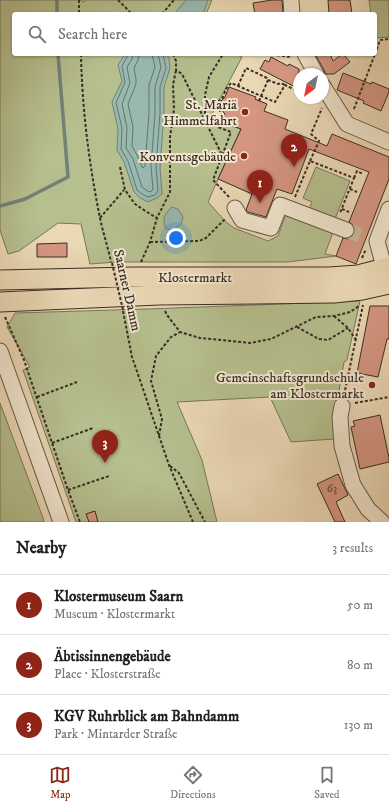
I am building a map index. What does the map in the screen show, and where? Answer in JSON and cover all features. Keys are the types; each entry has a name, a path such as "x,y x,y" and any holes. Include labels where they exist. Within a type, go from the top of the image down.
{"main road":[{"name":"Klostermarkt","path":"0,280 133,277 329,277 358,274 388,276"},
{"name":"Klostermarkt","path":"1,307 159,295 334,293 362,290 388,276"}],"street":[{"path":"291,0 292,12"},
{"path":"306,56 313,68"},
{"path":"329,96 347,124 389,142"},
{"path":"235,208 242,220 271,228 280,205 340,228"},
{"path":"388,276 371,239 389,208"},
{"path":"0,351 61,522"},
{"path":"342,406 340,417 342,446 353,485 368,509 382,522"}],"path":[{"path":"79,0 79,12"},
{"path":"118,0 130,12"},
{"path":"164,12 174,0"},
{"path":"377,48 380,40 389,39"},
{"name":"Saarner Damm","path":"80,56 89,152 100,218 123,310 132,357 169,465 193,522"},
{"path":"141,262 150,242 157,218 170,192 170,137 174,109 174,85 176,70 176,61 174,56"},
{"path":"205,121 205,95 209,77 222,56"},
{"path":"347,124 374,56"},
{"path":"238,86 246,68 267,78 268,80 278,84 281,83 293,89"},
{"path":"176,70 182,74 222,156"},
{"path":"259,101 268,80"},
{"path":"235,208 228,196 213,180 231,132 218,127 217,124 221,114 218,105 219,100 223,97 231,83 276,102 285,85"},
{"path":"291,209 319,141 311,134 322,108"},
{"path":"310,161 354,178"},
{"path":"120,167 124,190 135,204 157,218"},
{"path":"340,228 342,209 354,178 357,171 363,174"},
{"path":"350,189 357,192"},
{"path":"100,218 124,190"},
{"path":"342,209 349,212"},
{"path":"150,242 199,241 206,238 223,221"},
{"path":"159,295 167,315 180,332 200,338 250,343 271,339 316,317 334,316 350,312 363,303 342,406 389,398"},
{"path":"1,307 24,360 80,522"},
{"path":"334,316 348,328 356,340"},
{"path":"297,327 319,339 328,340 348,328"},
{"path":"159,437 162,420 151,380 156,356 171,337 180,332"},
{"path":"36,397 77,382"},
{"path":"52,443 93,428"},
{"path":"169,465 179,473 205,522"},
{"path":"68,490 109,476"}],"green space":[{"path":"0,0 80,0 84,2 84,0 212,0 207,12 12,12 12,56 242,57 211,116 241,129 208,202 226,222 234,228 268,241 278,236 286,214 333,232 325,254 336,256 288,262 116,262 90,264 81,224 58,223 19,251 8,254 0,230"},
{"path":"369,0 389,0 389,37 377,38 377,12 371,12"},
{"path":"316,167 350,181 335,219 309,209 312,202 303,198"},
{"path":"360,301 347,360 344,362 333,425 334,439 291,442 270,397 177,402 202,460 217,522 76,522 23,370 30,367 7,327 15,313"},
{"path":"0,403 43,518 44,522 0,522"}],"water":[{"path":"186,0 208,0 204,12 176,12"},
{"path":"124,56 168,56 169,58 170,68 164,87 164,113 160,167 162,194 148,202 140,198 134,192 124,162 117,150 118,129 112,102 122,81 118,65"},
{"path":"172,207 178,209 183,217 181,224 173,230 166,229 164,222 167,212"}],"building":[{"path":"282,0 283,12 255,12 253,3"},
{"path":"328,0 350,0 352,12 329,12"},
{"path":"316,56 331,56 333,61 339,56 345,56 350,62 334,74 329,74 329,68 323,68"},
{"path":"271,57 288,66 289,64 297,68 293,68 293,86 260,69 265,60 269,62"},
{"path":"343,73 389,89 381,111 363,103 364,101 337,90"},
{"path":"229,87 256,97 255,99 267,104 264,111 288,120 285,129 327,146 332,134 389,157 389,179 356,264 336,256 343,238 348,239 354,234 355,228 349,222 369,172 309,149 292,194 277,189 266,217 248,212 246,210 252,194 218,179 241,129 230,125 228,120 223,118 225,114 220,108 221,101 225,97"},
{"path":"67,243 67,257 37,257 37,244"},
{"path":"370,306 389,306 389,339 387,339 378,377 357,373"},
{"path":"380,415 389,462 360,469 351,427 355,426 353,421"},
{"path":"338,474 348,495 336,502 345,522 335,522 317,484"},
{"path":"95,511 98,522 89,522 86,514"}],"waterway":[{"path":"57,0 57,12"},
{"path":"0,206 25,199 68,177 58,56"}],"tunnel":[{"path":"346,230 366,238"}],"place":[{"name":"St. Mariä Himmelfahrt","path":"245,112"},
{"name":"Konventsgebäude","path":"244,156"},
{"name":"Äbtissinnengebäude","path":"294,167"},
{"name":"Klostermuseum Saarn","path":"260,203"},
{"name":"Gemeinschaftsgrundschule am Klostermarkt","path":"372,385"},
{"name":"KGV Ruhrblick am Bahndamm","path":"105,463"}]}
